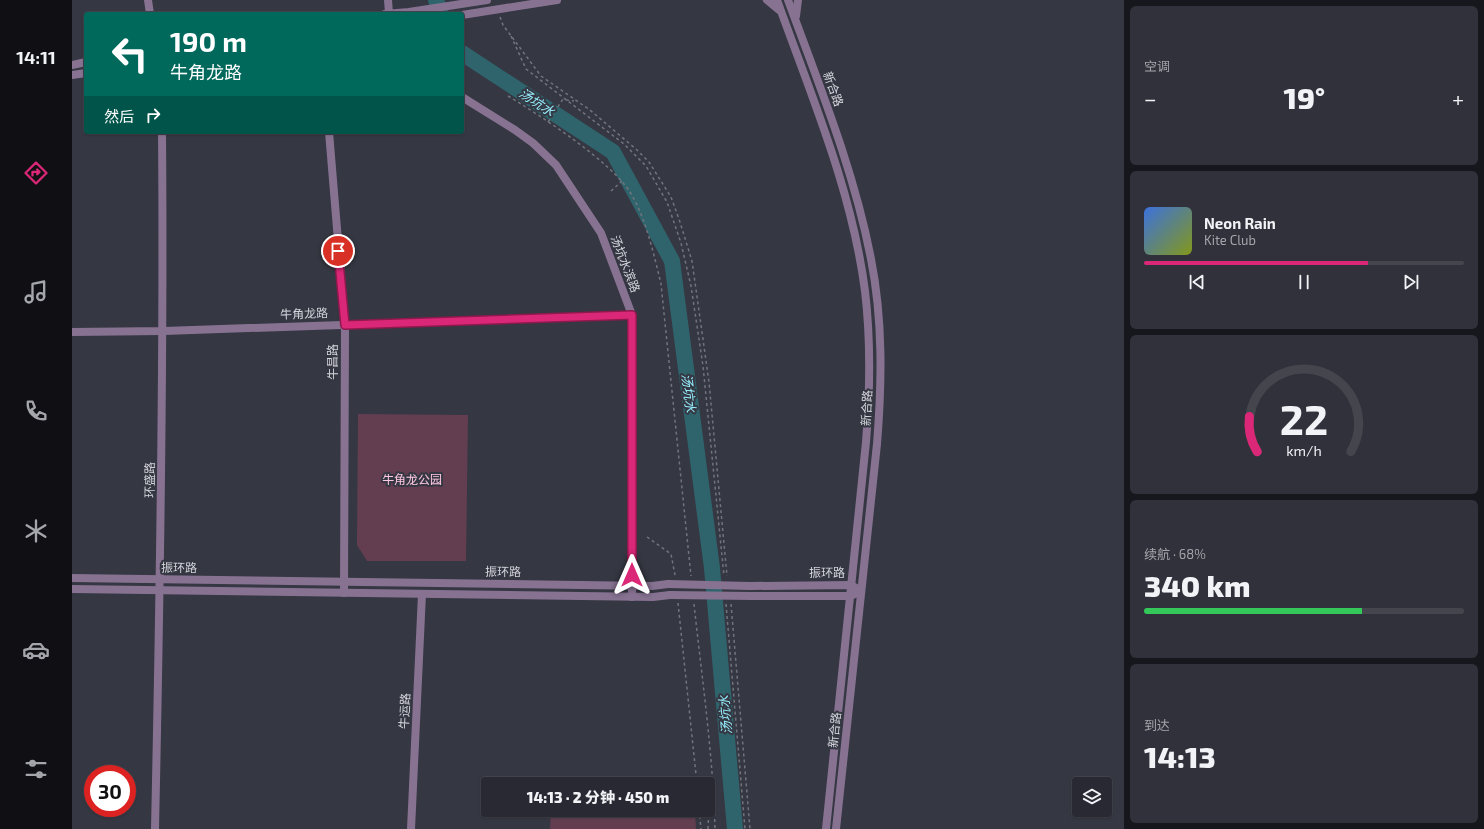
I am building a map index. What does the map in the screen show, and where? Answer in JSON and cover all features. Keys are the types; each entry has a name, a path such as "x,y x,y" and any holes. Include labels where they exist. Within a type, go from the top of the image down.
{"street":[{"path":"148,0 150,12"},
{"path":"387,12 388,0"},
{"path":"409,12 486,0 488,10"},
{"path":"464,15 557,0"},
{"path":"768,0 776,6 782,15"},
{"name":"新合路","path":"777,0 838,171 853,226 865,291 869,353 868,414 826,829"},
{"name":"新合路","path":"788,0 844,155 864,224 876,290 881,354 879,414 862,591 836,829"},
{"path":"796,21 795,10 798,0"},
{"path":"72,65 84,62"},
{"path":"72,75 84,73"},
{"name":"汤坑水滨路","path":"464,99 515,130 533,143 556,165 601,233 632,315 632,597"},
{"name":"环盛路","path":"155,829 161,591 164,331 162,134"},
{"name":"牛昌路","path":"329,134 345,325 344,593"},
{"name":"牛角龙路","path":"72,332 164,331 632,315"},
{"name":"振环路","path":"72,578 632,586 672,583 750,586 851,585 862,591"},
{"name":"振环路","path":"72,590 632,597 670,595 850,596 862,591"},
{"name":"牛运路","path":"411,829 422,594"}],"path":[{"path":"499,14 503,25 541,76 590,110 637,150 649,162 671,197 692,261 720,488 728,580"},
{"path":"510,34 526,69 624,144 646,166 666,199 681,243 691,286 703,366 724,581"},
{"path":"508,96 548,122 603,163 630,192 640,213 652,249 661,284 692,580"},
{"path":"564,99 574,100"},
{"path":"548,122 564,99"},
{"path":"611,191 622,182"},
{"path":"666,199 671,197"},
{"path":"715,488 720,488"},
{"path":"647,537 671,554 672,583"},
{"path":"678,602 696,777"},
{"path":"694,602 712,777"},
{"path":"726,602 745,829"},
{"path":"731,604 750,829"},
{"path":"700,817 701,829"},
{"path":"708,829 709,817"},
{"path":"715,817 715,829"}],"green space":[{"name":"牛角龙公园","path":"358,414 468,415 466,561 367,561 357,545"},
{"path":"551,817 695,817 696,829 550,829"}],"waterway":[{"name":"汤坑水","path":"436,0 440,12"},
{"name":"汤坑水","path":"464,54 613,152 672,261 712,568 735,829"}],"route":[{"path":"338,251 345,325 632,315 632,575"}]}
